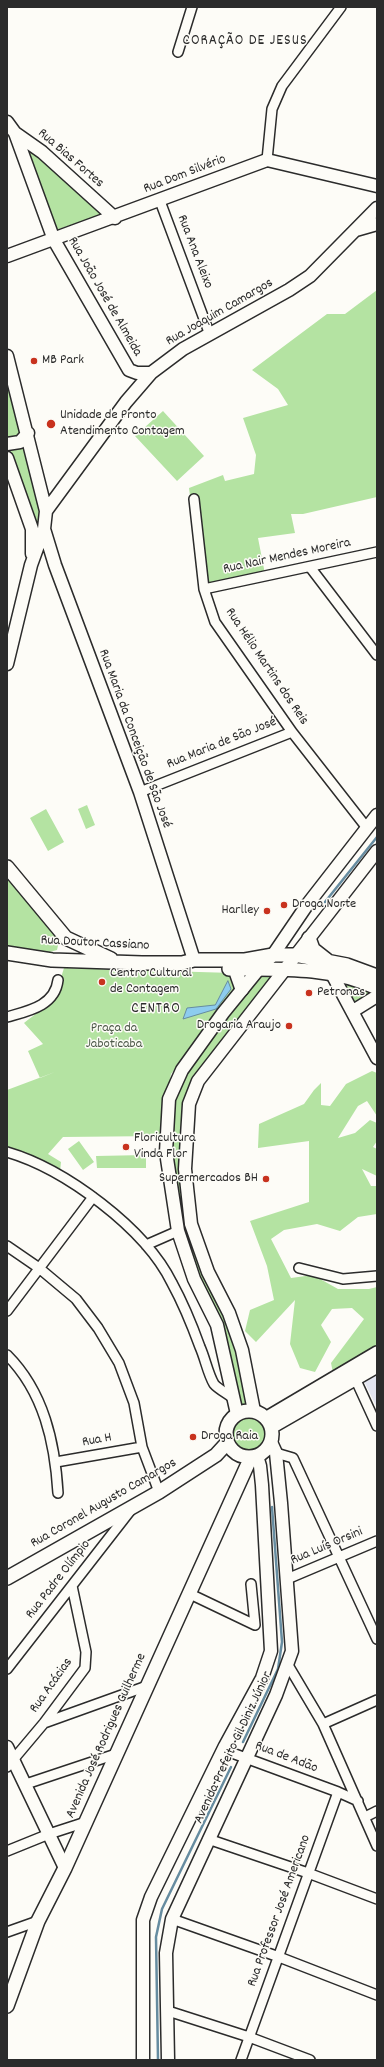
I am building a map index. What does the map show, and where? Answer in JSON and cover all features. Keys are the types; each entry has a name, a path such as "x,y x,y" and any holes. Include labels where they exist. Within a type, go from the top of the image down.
{"main road":[{"path":"7,867 66,938 116,961"},
{"path":"52,960 60,953 66,938"},
{"path":"309,938 313,949 327,960"},
{"name":"Rua Doutor Cassiano","path":"7,953 52,960 116,961 245,960 273,955 295,956 327,960 347,965 377,976"},
{"name":"Rua Doutor Cassiano","path":"188,961 195,967 258,970 308,969 332,974 377,988"},
{"path":"235,969 242,989"},
{"path":"269,1422 377,1353"},
{"path":"269,1422 377,1366"},
{"path":"246,1410 254,1411 269,1422 273,1448 254,1456 233,1450 225,1431 228,1424 237,1414 246,1410"},
{"name":"Rua Coronel Augusto Camargos","path":"7,1578 132,1508 216,1455 233,1450"},
{"name":"Avenida José Rodrigues Guilherme","path":"233,1450 238,1481"},
{"name":"Avenida José Rodrigues Guilherme","path":"7,2006 38,1921 86,1822 238,1481 254,1456"}],"street":[{"path":"178,52 192,7"},
{"path":"341,7 282,86 272,109 267,160 377,186"},
{"name":"Rua Bias Fortes","path":"7,122 15,133 42,152 115,218"},
{"path":"15,133 54,240"},
{"path":"22,153 35,150 42,152"},
{"name":"Rua Dom Silvério","path":"7,256 115,218 267,160"},
{"name":"Rua Ana Aleixo","path":"160,201 210,335"},
{"name":"Rua Joaquim Camargos","path":"46,511 126,402 151,373 183,350 289,290 310,276 377,208"},
{"path":"354,230 377,224"},
{"name":"Rua João José de Almeida","path":"54,240 129,370 137,373 151,373"},
{"path":"7,356 18,392 46,511 44,529 31,565 7,664"},
{"path":"7,384 18,392"},
{"path":"7,444 20,442 28,433"},
{"path":"7,458 32,529 31,565"},
{"name":"Rua Hélio Martins dos Reis","path":"194,500 204,590 215,622 292,732 367,828"},
{"name":"Rua Maria da Conceição de São José","path":"44,529 54,565 140,792 188,961"},
{"name":"Rua Nair Mendes Moreira","path":"204,590 377,552"},
{"path":"310,567 377,655"},
{"name":"Rua Maria de São José","path":"140,792 292,732"},
{"path":"237,1414 217,1325 194,1278 178,1231 168,1165 167,1141 169,1098 182,1070 242,989 273,955 307,906 377,815"},
{"path":"254,1411 242,1350 229,1313 208,1272 191,1224 188,1203 186,1162 189,1104 198,1081 377,851"},
{"path":"332,974 377,1058"},
{"path":"7,1017 45,1004 57,991 58,980"},
{"path":"353,1011 377,996"},
{"path":"167,1141 176,1146 183,1144 187,1140"},
{"path":"7,1152 26,1158 65,1178 93,1197 146,1245 172,1281 196,1336 214,1384 234,1398"},
{"path":"168,1165 177,1157 186,1162"},
{"path":"7,1311 93,1197"},
{"path":"146,1245 178,1231"},
{"path":"7,1246 39,1268 76,1299 98,1328 119,1363 134,1403 142,1447 158,1492"},
{"path":"299,1268 343,1279 377,1276"},
{"path":"7,1355 28,1381 41,1408 50,1433 56,1462 58,1493"},
{"path":"355,1378 377,1426"},
{"name":"Rua H","path":"56,1462 142,1447"},
{"path":"273,1448 293,1458 377,1639"},
{"name":"Avenida Prefeito Gil Diniz Júnior","path":"168,2060 166,1953 172,1919 288,1665 292,1651 287,1579 273,1448"},
{"name":"Avenida Prefeito Gil Diniz Júnior","path":"143,2060 143,1920 151,1897 224,1750 262,1678 271,1650 261,1472 254,1456"},
{"name":"Rua Padre Olímpio","path":"7,1669 132,1508"},
{"name":"Rua Luís Orsini","path":"287,1579 377,1541"},
{"path":"188,1593 255,1625 251,1584"},
{"name":"Rua Acácias","path":"10,1764 44,1723 85,1668 86,1652 72,1586"},
{"path":"288,1665 322,1724 365,1816 377,1846"},
{"path":"44,1723 147,1686"},
{"path":"322,1724 377,1700"},
{"path":"7,1747 10,1764 26,1784 65,1868"},
{"name":"Rua de Adão","path":"224,1750 338,1792"},
{"path":"26,1784 116,1754"},
{"path":"338,1792 358,1801"},
{"name":"Rua Professor José Americano","path":"241,2060 338,1792"},
{"path":"365,1816 377,1811"},
{"path":"7,1851 49,1834 86,1822"},
{"path":"208,1839 308,1873 377,1899"},
{"path":"172,1919 279,1957 377,1995"},
{"path":"7,1932 38,1921"},
{"path":"168,2011 249,2037 310,2060"}],"shaded area":[{"path":"377,1372 377,1408 363,1379"}],"green space":[{"path":"31,153 36,155 103,214 56,230 28,157"},
{"path":"377,290 377,497 303,514 291,514 295,533 258,538 265,574 207,586 198,495 190,496 189,488 223,475 225,481 254,474 256,455 243,418 288,405 278,389 252,370 327,314 345,314"},
{"path":"7,379 43,507 39,536 7,443"},
{"path":"163,411 204,456 177,481 135,436"},
{"path":"87,805 95,825 86,829 78,809"},
{"path":"46,809 64,842 48,851 30,818"},
{"path":"7,874 56,932 59,941 57,950 46,953 7,949"},
{"name":"Praça da Jaboticaba","path":"64,968 233,973 238,987 171,1074 160,1136 63,1137 48,1154 61,1162 60,1172 7,1149 7,1090 40,1078 28,1051 43,1044 24,1023 40,1011 50,1000 54,994"},
{"path":"274,975 191,1083 181,1175 226,1319 238,1351 245,1389 246,1405 237,1407 182,1229 172,1158 174,1099 188,1068 218,1027 259,976"},
{"path":"339,980 373,994 355,1003"},
{"path":"372,1071 377,1073 377,1116 367,1101 358,1106 338,1138 355,1133 370,1120 377,1123 377,1141 373,1147 377,1149 377,1176 362,1169 371,1186 377,1186 377,1214 358,1217 340,1231 317,1224 284,1230 271,1239 291,1278 313,1275 338,1289 369,1289 377,1287 377,1347 333,1373 331,1363 364,1319 352,1308 332,1309 321,1325 331,1342 315,1372 300,1368 290,1344 295,1300 256,1342 245,1331 250,1310 274,1300 267,1266 250,1221 309,1202 309,1141 258,1148 259,1124 304,1104 321,1083 321,1105 330,1106 346,1084"},
{"path":"79,1141 94,1162 83,1170 68,1149"},
{"path":"146,1155 146,1168 97,1168 96,1156"},
{"path":"249,1416 262,1421 267,1434 262,1447 249,1452 236,1447 231,1434 236,1421"}],"water":[{"path":"228,981 231,989 216,1009 183,1019 187,1008 215,1005"}],"waterway":[{"path":"325,902 377,837"},
{"path":"243,1742 278,1669 282,1642 272,1507"},
{"path":"158,2060 156,1937 162,1909 231,1767"}],"place":[{"name":"MB Park","path":"34,361"},
{"name":"Unidade de Pronto Atendimento Contagem","path":"51,424"},
{"name":"Droga Norte","path":"284,905"},
{"name":"Harlley","path":"267,911"},
{"name":"Centro Cultural de Contagem","path":"102,982"},
{"name":"Petronas","path":"309,993"},
{"name":"Drogaria Araujo","path":"289,1026"},
{"name":"Floricultura Vinda Flor","path":"126,1147"},
{"name":"Supermercados BH","path":"266,1179"},
{"name":"Droga Raia","path":"193,1437"}],"district":[{"name":"CORAÇÃO DE JESUS","path":"245,42"},
{"name":"CENTRO","path":"156,1010"}]}
